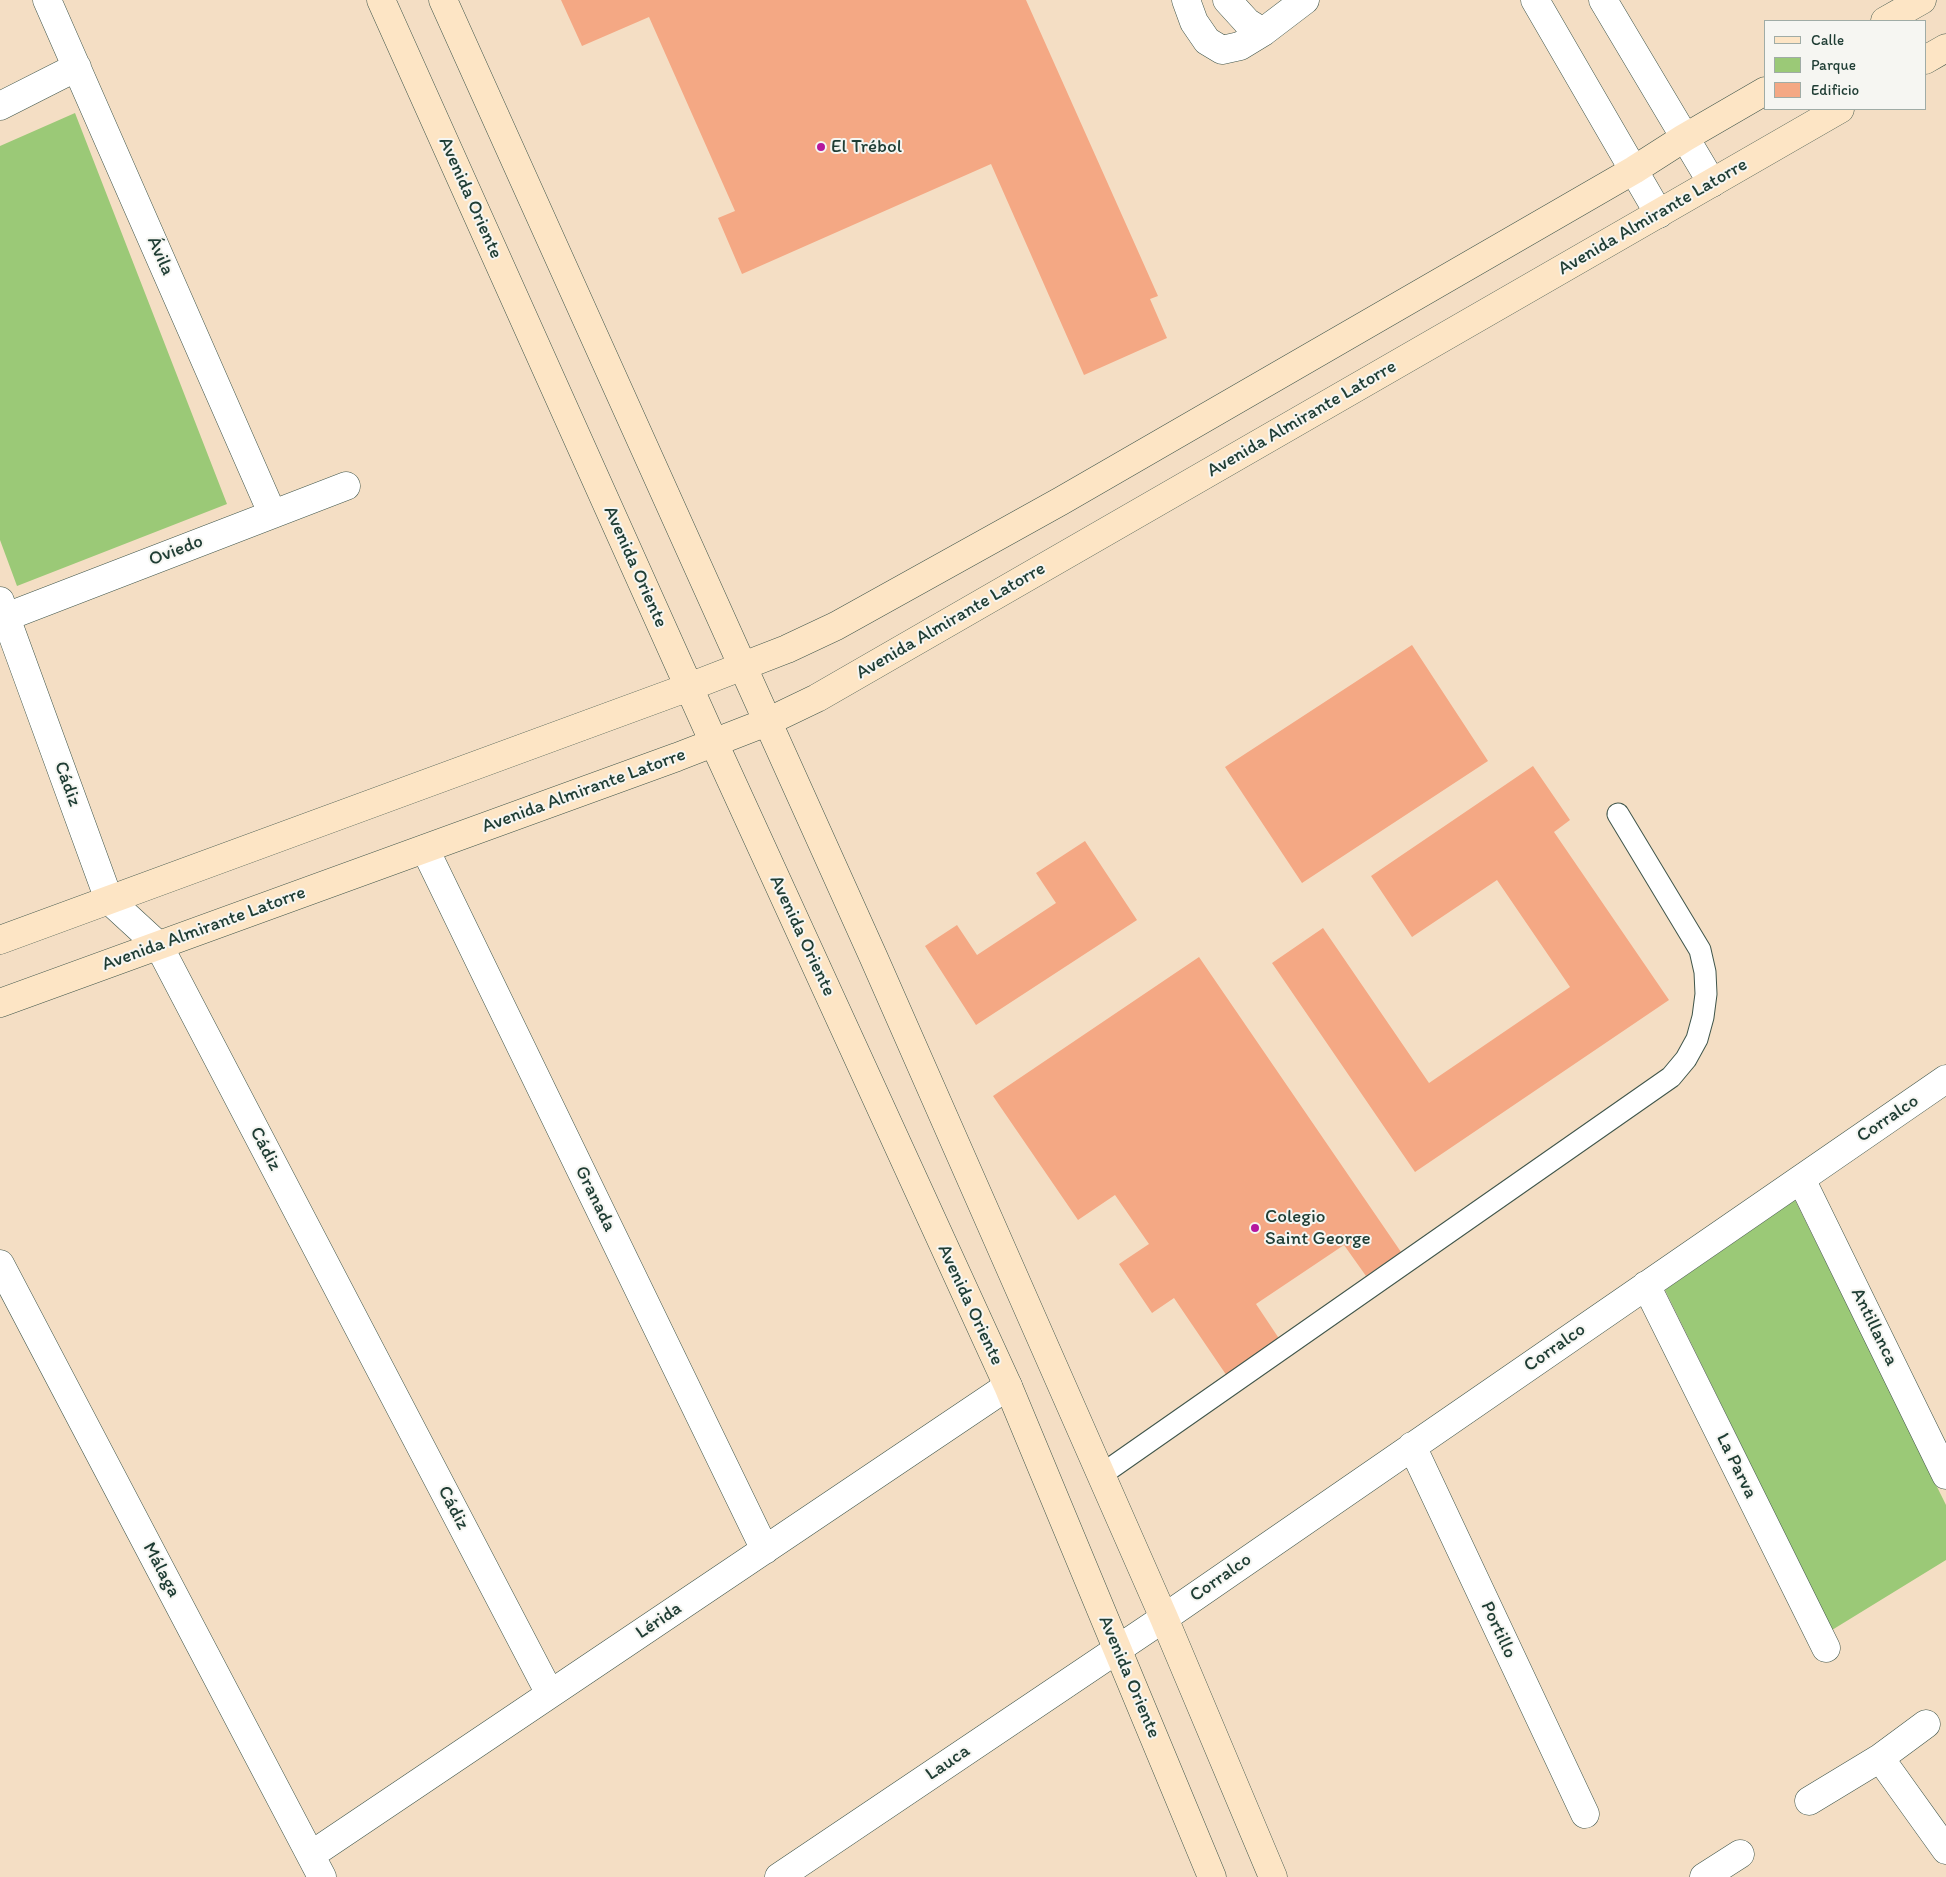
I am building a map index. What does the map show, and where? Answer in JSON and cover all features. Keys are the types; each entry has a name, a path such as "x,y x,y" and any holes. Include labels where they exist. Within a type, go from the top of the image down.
{"main road":[{"name":"Avenida Oriente","path":"381,0 714,743 1008,1386 1212,1877"},
{"path":"443,0 873,956 1164,1618 1273,1877"},
{"path":"1887,20 1922,0"},
{"path":"1926,59 1946,48"},
{"path":"0,940 689,687 787,649 845,621 1069,496 1634,170 1684,138 1764,92"},
{"name":"Avenida Almirante Latorre","path":"0,1003 714,743 767,722 817,698 1838,110"}],"street":[{"name":"Ávila","path":"47,0 272,513"},
{"path":"1186,0 1194,22 1202,35 1207,41 1222,50 1240,46 1263,32 1305,0"},
{"path":"1227,0 1247,22 1263,32"},
{"path":"1535,0 1659,214"},
{"path":"1603,0 1712,183"},
{"path":"0,106 77,67"},
{"name":"Oviedo","path":"3,609 346,486"},
{"name":"Cádiz","path":"3,609 109,900 159,946 550,1694"},
{"name":"Granada","path":"425,849 765,1550"},
{"name":"Corralco","path":"1117,1648 1164,1618 1946,1079"},
{"name":"Antillanca","path":"1801,1178 1946,1475"},
{"name":"Málaga","path":"0,1264 317,1866"},
{"name":"La Parva","path":"1646,1285 1826,1648"},
{"name":"Lérida","path":"317,1866 550,1694 1008,1386"},
{"name":"Portillo","path":"1412,1446 1585,1814"},
{"name":"Lauca","path":"779,1877 1117,1648"},
{"path":"1809,1801 1880,1758 1926,1724"},
{"path":"1880,1758 1946,1850"},
{"path":"1704,1877 1740,1854"}],"lane":[{"path":"1101,1475 1671,1077 1686,1059 1697,1039 1704,1017 1705,972 1700,950 1618,814"}],"green space":[{"path":"75,113 227,504 17,586 0,540 0,146"},
{"path":"1795,1200 1946,1505 1946,1560 1832,1630 1665,1290"}],"building":[{"path":"561,0 1026,0 1158,296 1150,299 1167,338 1084,375 991,164 742,274 718,218 735,211 649,17 582,46"},
{"path":"1412,645 1488,761 1302,883 1225,767"},
{"path":"1533,766 1570,820 1554,832 1669,1000 1415,1172 1272,963 1323,928 1429,1083 1570,987 1497,880 1412,937 1371,876"},
{"path":"1085,841 1137,920 976,1025 925,946 957,925 977,955 1056,903 1036,873"},
{"path":"1199,957 1401,1252 1366,1276 1344,1245 1256,1304 1282,1343 1229,1379 1174,1298 1152,1313 1119,1264 1149,1244 1115,1195 1078,1220 993,1096"}],"place":[{"name":"El Trébol","path":"821,147"},
{"name":"Colegio Saint George","path":"1255,1228"}]}
